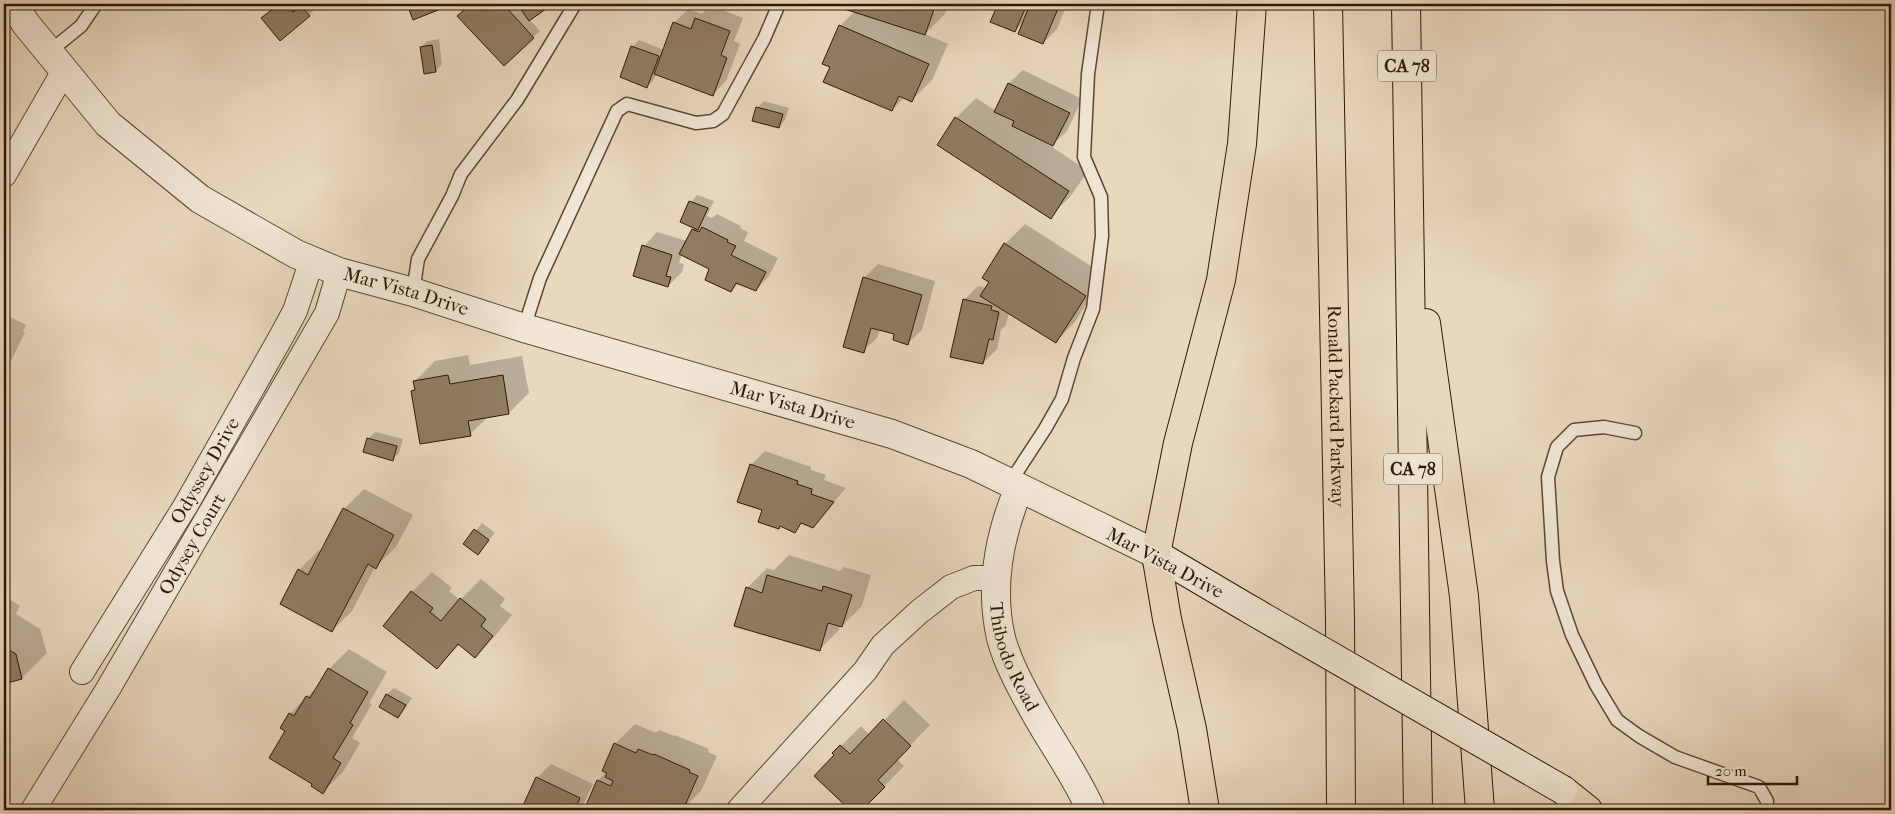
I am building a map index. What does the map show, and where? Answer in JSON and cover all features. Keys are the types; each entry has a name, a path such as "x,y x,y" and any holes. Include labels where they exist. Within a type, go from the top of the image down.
{"highway":[{"path":"1205,810 1192,729 1167,619 1156,554 1178,443 1221,280 1242,144 1252,4"},
{"name":"Ronald Packard Parkway","path":"1328,4 1340,610 1341,810"},
{"name":"CA 78","path":"1406,4 1418,810"},
{"path":"1409,207 1464,596 1480,810"},
{"path":"1563,790 1588,810"}],"street":[{"name":"Mar Vista Drive","path":"13,4 26,24 108,124 200,199 296,254 340,272 413,292 524,328 892,434 971,464 1156,554 1598,810"},
{"path":"4,175 57,62"},
{"name":"Odyssey Drive","path":"82,672 186,505 281,337 295,311 312,260"},
{"name":"Odysey Court","path":"33,810 108,689 327,313 340,272"},
{"name":"Thibodo Road","path":"1014,486 999,547 996,578 997,616 1001,639 1011,664 1036,713 1092,810"},
{"path":"739,810 864,671 883,645 919,612 951,587 974,578 996,578"}],"lane":[{"path":"57,62 96,4"},
{"path":"413,292 418,259 462,174 517,100 575,4"},
{"path":"524,328 540,278 617,111 627,104 696,122 713,121 723,114 764,39 778,4"},
{"path":"1014,486 1062,399 1074,358 1092,309 1102,236 1101,197 1084,157 1088,74 1098,4"},
{"path":"1635,433 1604,426 1574,430 1557,447 1548,477 1557,591 1572,635 1596,685 1618,720 1639,736 1675,757 1759,787 1767,801 1768,810"}],"building":[{"path":"279,4 295,4 290,8 293,12 301,6 310,16 280,41 261,18"},
{"path":"407,4 441,4 443,8 413,20"},
{"path":"471,4 503,4 534,38 504,66 457,16"},
{"path":"517,4 553,4 529,21"},
{"path":"829,4 936,4 925,35"},
{"path":"998,4 1027,4 1015,32 990,22"},
{"path":"1030,4 1060,4 1043,44 1018,34"},
{"path":"695,18 730,31 721,55 727,58 713,96 654,74 673,22 691,29"},
{"path":"839,25 929,64 912,102 899,96 892,111 823,82 830,67 822,64"},
{"path":"432,45 436,72 424,74 420,47"},
{"path":"631,46 659,56 647,88 620,77"},
{"path":"1008,83 1070,113 1053,146 1012,126 1014,121 994,112"},
{"path":"756,107 783,114 779,128 752,121"},
{"path":"955,117 1069,191 1051,219 937,145"},
{"path":"689,201 708,208 698,230 680,222"},
{"path":"702,227 736,246 731,255 766,272 756,291 736,283 731,292 705,280 709,269 679,254 692,229 699,232"},
{"path":"1004,243 1086,296 1056,343 980,296 989,282 982,278"},
{"path":"642,245 672,255 666,276 671,277 668,287 633,276"},
{"path":"863,277 922,295 908,345 893,340 894,334 871,328 864,353 843,347"},
{"path":"963,299 992,306 991,310 999,312 993,340 989,339 983,364 950,357"},
{"path":"448,375 450,384 503,375 509,414 468,421 471,436 420,444 411,391 415,390 413,381"},
{"path":"367,438 397,446 393,461 363,452"},
{"path":"750,464 798,481 797,484 812,489 811,494 834,502 813,528 801,523 795,533 780,526 779,529 758,522 762,510 737,502"},
{"path":"343,508 394,535 376,569 368,564 332,632 280,604 298,569 308,575"},
{"path":"474,529 489,540 478,555 463,544"},
{"path":"767,575 822,591 823,586 852,595 842,627 828,623 820,651 734,626 746,587 762,593"},
{"path":"411,591 433,608 430,612 441,621 460,598 486,619 481,626 493,636 475,658 458,644 437,669 383,626"},
{"path":"4,647 16,654 22,679 4,684"},
{"path":"328,668 368,692 350,723 353,725 333,758 341,763 323,794 311,786 312,784 269,758 285,731 280,728 289,713 294,716 306,696 310,698"},
{"path":"386,694 406,705 398,718 379,707"},
{"path":"883,719 911,746 878,780 885,787 862,810 850,810 814,776 834,755 832,753 840,745 850,754"},
{"path":"614,743 636,753 638,749 654,754 690,770 689,772 698,776 683,810 668,807 667,810 584,810 597,780 611,786 613,781 605,777 607,773 602,771"},
{"path":"536,777 580,798 575,810 521,810"}]}
